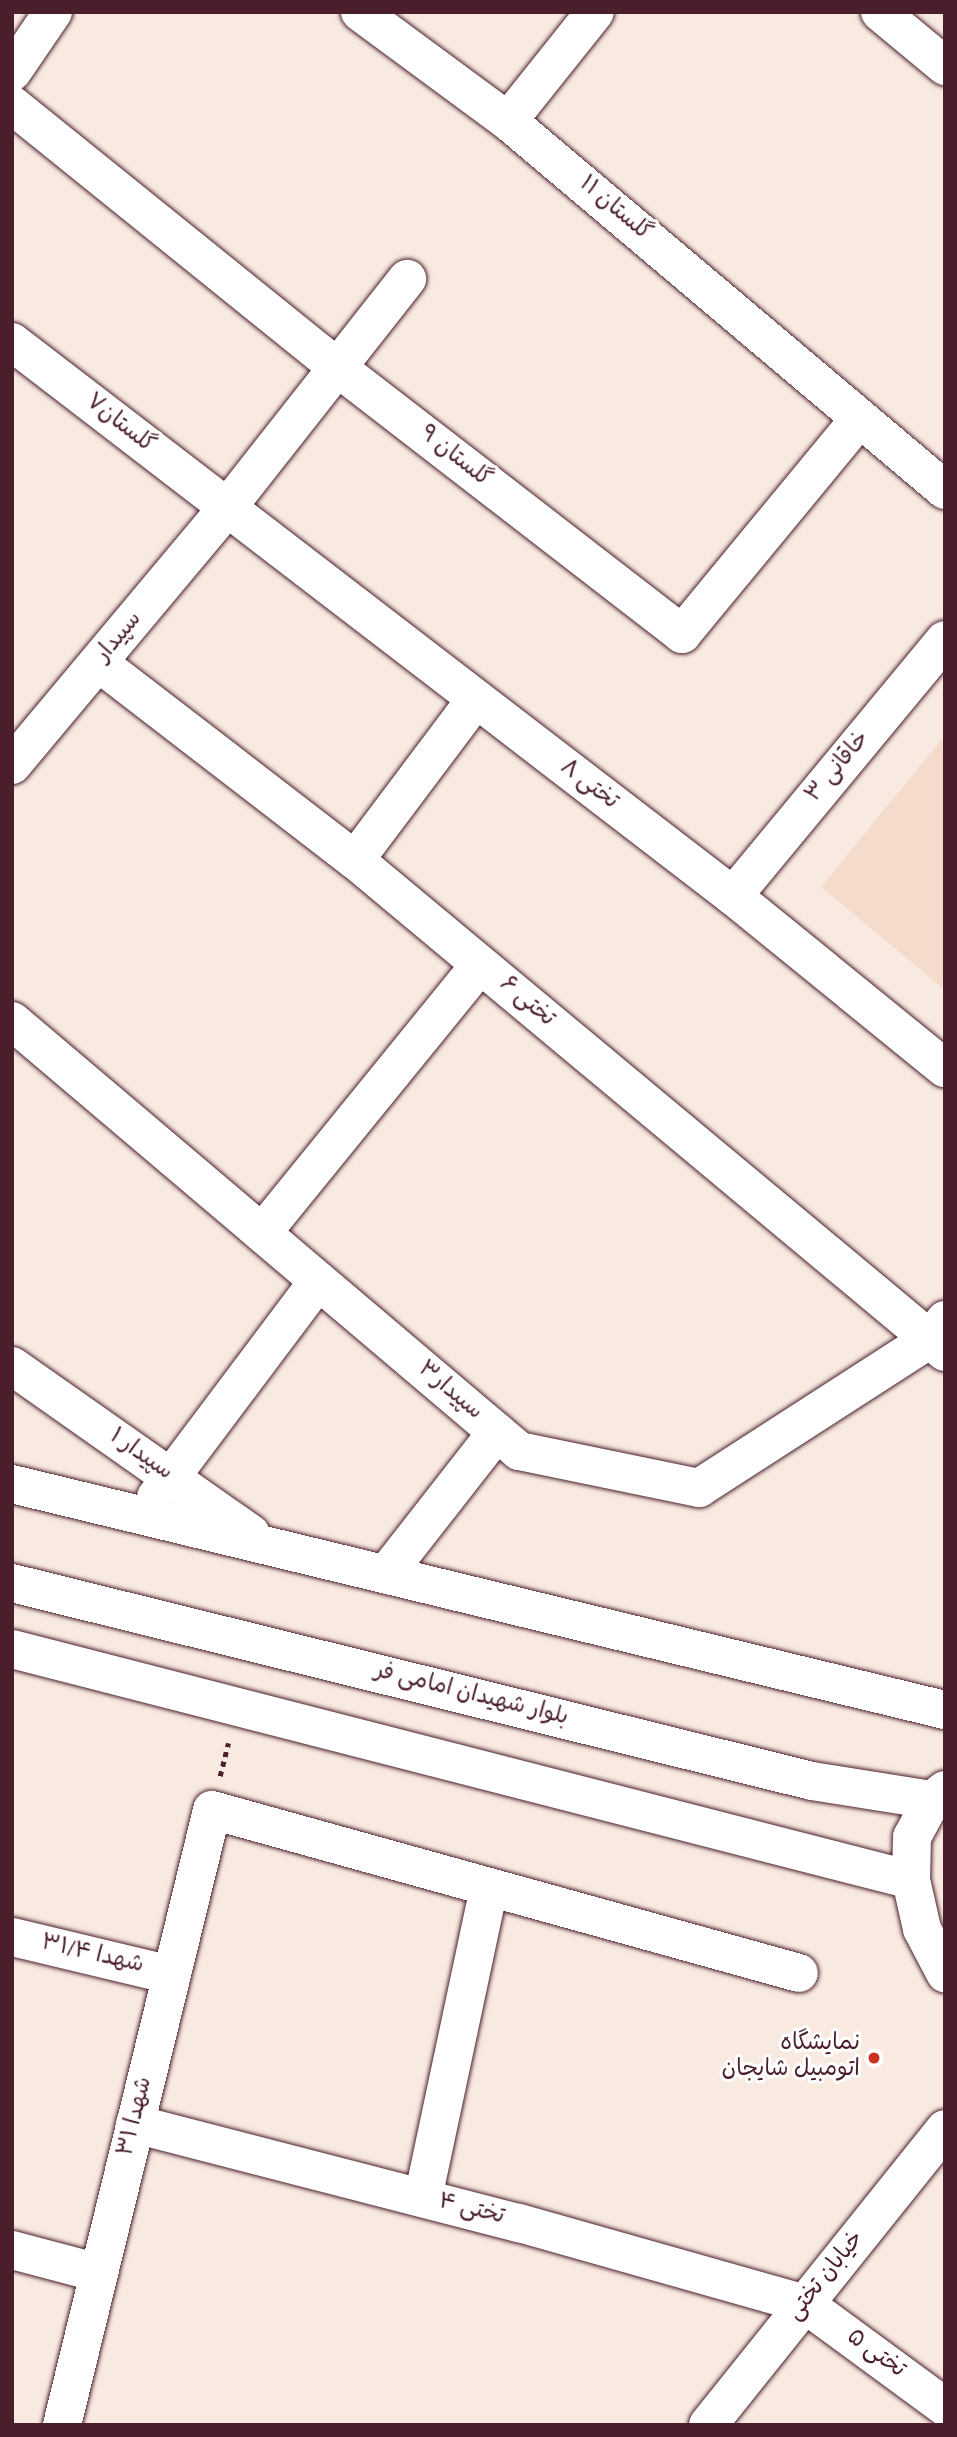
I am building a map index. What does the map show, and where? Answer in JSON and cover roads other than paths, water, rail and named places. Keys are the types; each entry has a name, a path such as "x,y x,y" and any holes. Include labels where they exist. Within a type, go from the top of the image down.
{"street":[{"path":"12,72 53,12"},
{"name":"گلستان ۱۱","path":"360,12 508,121 945,490"},
{"path":"508,121 595,12"},
{"path":"880,12 945,66"},
{"name":"گلستان ۹","path":"12,105 338,368 682,634 859,419"},
{"name":"سپیدار","path":"13,763 226,509 407,279"},
{"name":"گلستان۷","path":"12,342 226,509"},
{"name":"تختی ۸","path":"226,509 733,896 945,1068"},
{"name":"خاقانی ۳","path":"733,896 945,640"},
{"name":"تختی ۶","path":"99,663 355,860 480,965 939,1337"},
{"path":"355,860 475,700"},
{"path":"262,1233 480,965"},
{"name":"سپیدار۳","path":"12,1021 519,1451 699,1488 939,1337"},
{"path":"139,1515 173,1479 318,1281"},
{"name":"سپیدار ۱","path":"12,1366 267,1546"},
{"path":"386,1574 497,1432"},
{"path":"12,1484 945,1710"},
{"name":"بلوار شهیدان امامی فر","path":"12,1583 812,1781 938,1795"},
{"path":"12,1649 911,1880"},
{"path":"938,1795 912,1837 911,1880 922,1929 945,1973"},
{"name":"شهدا ۳۱","path":"62,2425 212,1810 489,1888"},
{"path":"423,2199 489,1888 799,1973"},
{"name":"شهدا ۳۱/۴","path":"12,1937 172,1975"},
{"name":"تختی ۴","path":"135,2124 423,2199 805,2304"},
{"name":"خیابان تختی","path":"708,2425 945,2129"},
{"path":"12,2250 99,2273"},
{"name":"تختی ۵","path":"805,2304 945,2407"}],"place":[{"name":"نمایشگاه اتومبیل شایجان","path":"874,2058"}]}
